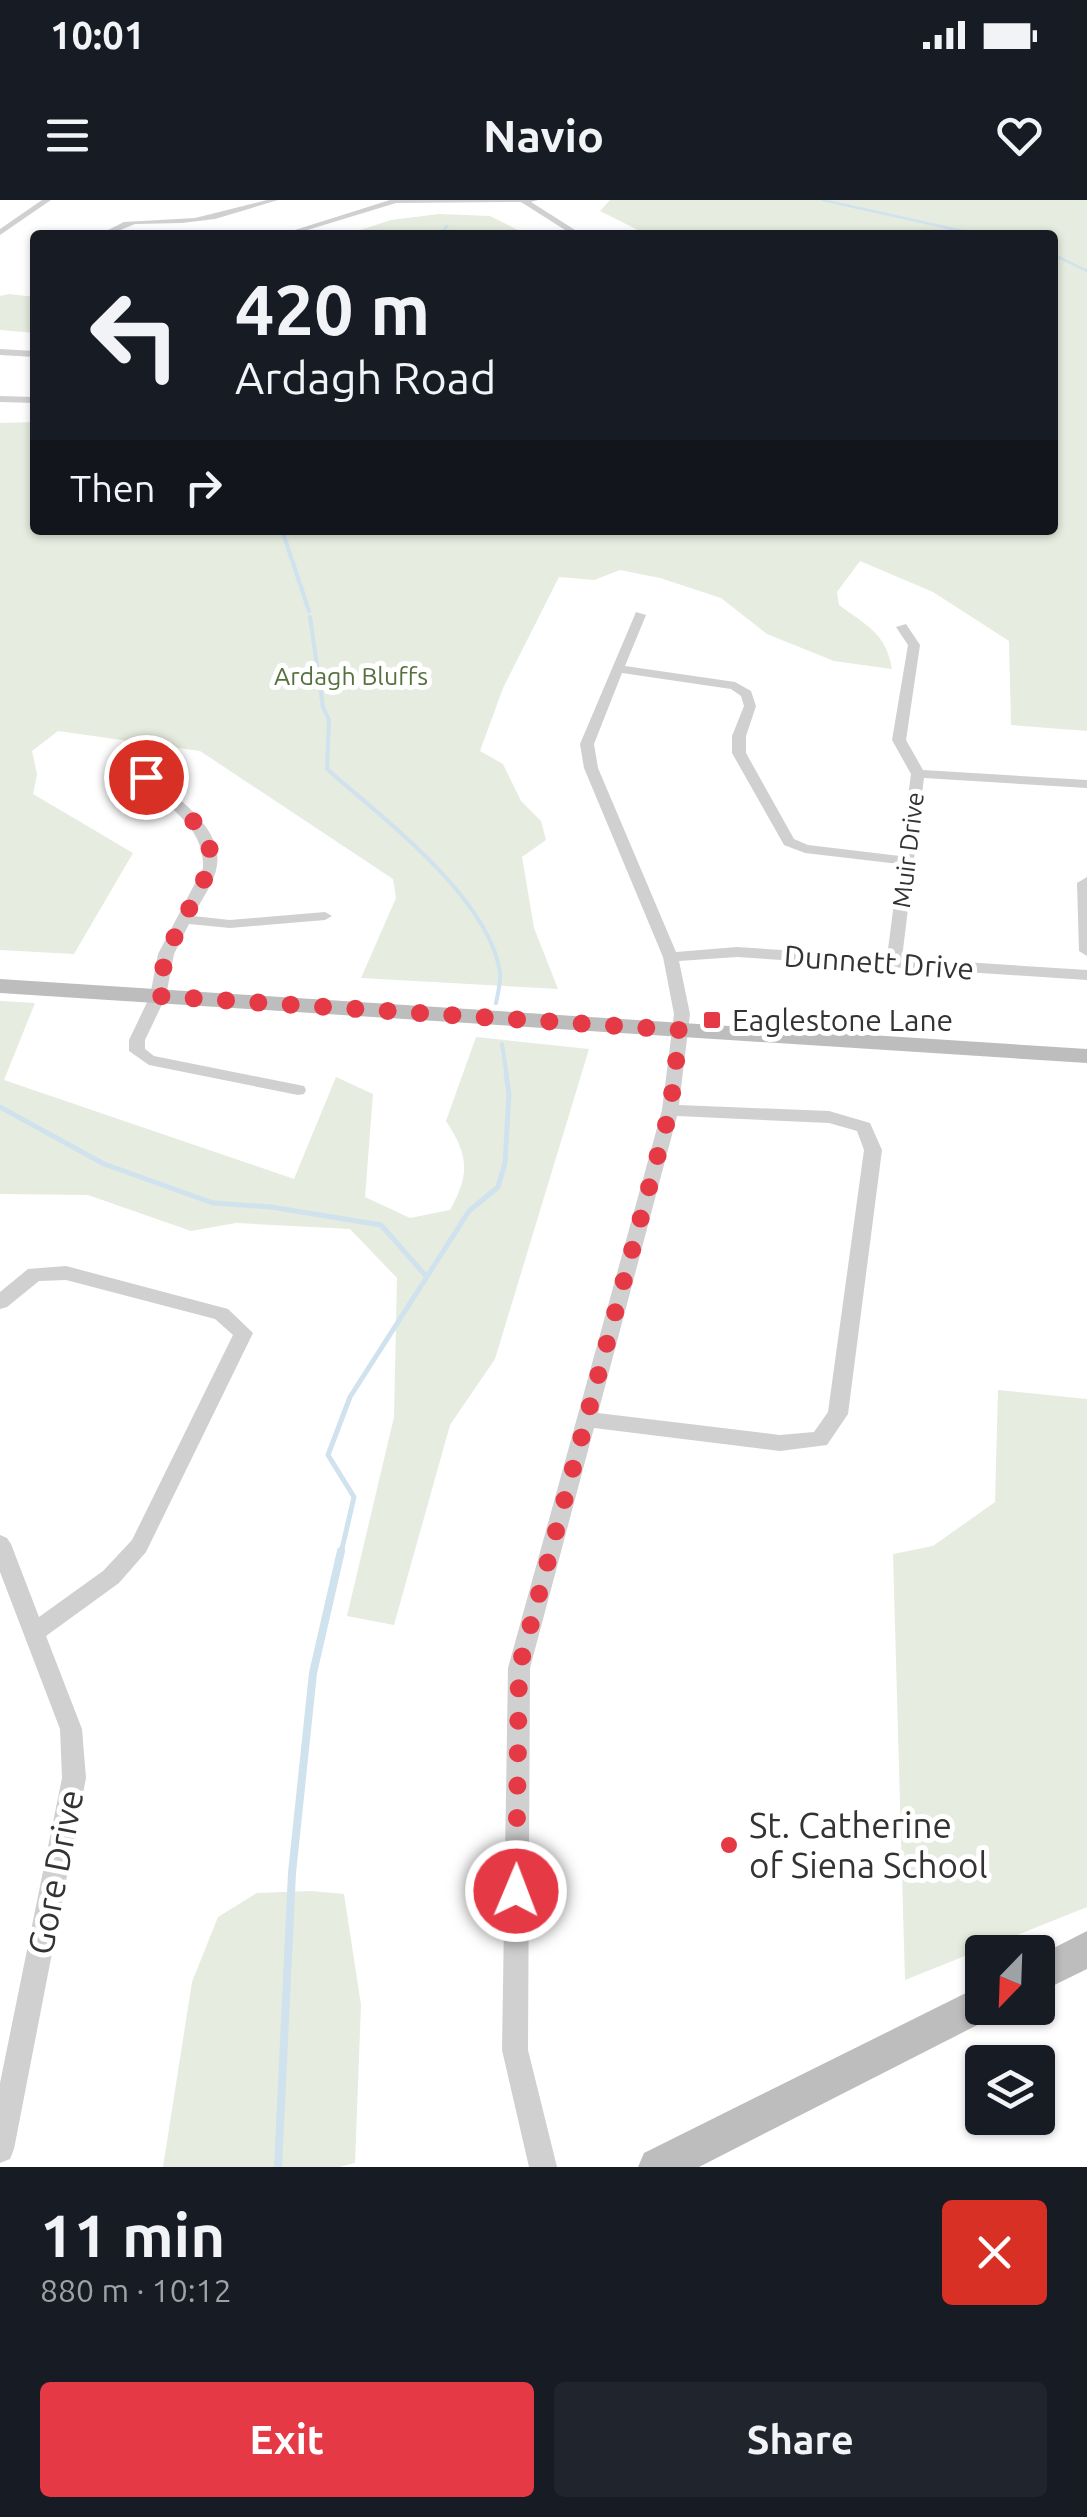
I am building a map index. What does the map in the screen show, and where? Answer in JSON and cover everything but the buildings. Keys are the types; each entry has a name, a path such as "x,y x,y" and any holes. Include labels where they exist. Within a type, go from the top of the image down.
{"street":[{"path":"0,233 47,200"},
{"path":"244,200 262,204"},
{"path":"108,230 118,222 196,220 274,200"},
{"path":"299,230 395,201 529,201 572,230"},
{"path":"0,352 30,354"},
{"path":"0,399 30,400"},
{"path":"543,2167 515,2050 519,1668 670,1110 680,1030 672,957 591,768 587,744 640,615"},
{"name":"Muir Drive","path":"894,962 918,774 900,740 914,645 902,627"},
{"path":"620,670 735,686 747,694 750,706 739,736 739,753 789,842 805,849 908,861"},
{"path":"150,762 146,777 202,829 212,846 210,868 166,954 158,996 137,1040 137,1051 142,1056 264,1086 298,1090"},
{"path":"918,774 1087,784"},
{"path":"1087,881 1087,951"},
{"path":"184,919 246,923 326,916"},
{"name":"Dunnett Drive","path":"672,957 736,952 1087,975"},
{"path":"0,986 1087,1056"},
{"path":"586,1419 780,1443 820,1439 838,1414 873,1150 864,1127 830,1117 670,1110"},
{"path":"0,1302 35,1274 66,1272 222,1314 243,1333 140,1546 111,1576 36,1631"},
{"name":"Gore Drive","path":"0,1544 71,1729 74,1778 0,2149"},
{"path":"1055,1966 1087,1950"},
{"path":"658,2167 965,2012"}],"green space":[{"name":"Ardagh Bluffs","path":"610,200 1087,200 1087,731 1011,725 1009,641 933,592 860,561 837,592 839,605 880,638 892,669 834,661 767,634 721,598 660,578 620,570 594,580 559,577 503,688 480,751 503,764 521,801 541,821 546,840 522,857 534,928 558,989 361,978 396,898 393,879 200,751 58,731 32,751 37,774 33,794 133,853 74,954 0,950 0,423 30,422 30,535 1058,535 1058,230 638,230 600,211"},
{"path":"439,214 490,216 518,230 360,230 391,220"},
{"path":"0,296 30,296 30,333 0,330"},
{"path":"0,1001 35,1003 4,1080 294,1179 336,1077 373,1094 365,1197 410,1218 450,1210 461,1186 463,1155 446,1121 476,1037 589,1049 495,1359 450,1425 394,1625 347,1616 394,1417 397,1278 350,1229 236,1223 191,1231 88,1195 0,1194"},
{"path":"998,1390 1087,1399 1087,1907 1017,1935 965,1935 965,1956 905,1980 893,1554 933,1546 995,1502"},
{"path":"257,1893 344,1894 361,2005 355,2163 339,2167 163,2167 192,1982 218,1917"}],"waterway":[{"path":"823,200 958,230"},
{"path":"444,230 447,226"},
{"path":"1058,257 1087,271"},
{"path":"284,535 309,611"},
{"path":"310,617 323,707 329,720 327,769 430,860 476,915 500,972 496,1003"},
{"path":"502,1044 507,1077"},
{"path":"341,1553 354,1497 328,1455 350,1397 469,1211 498,1187 505,1163 509,1094 506,1074"},
{"path":"0,1107 104,1164 213,1203 271,1207 381,1225 426,1276"},
{"path":"278,2167 292,1873 313,1673 341,1551"}],"place":[{"name":"Eaglestone Lane","path":"712,1020"},
{"name":"St. Catherine of Siena School","path":"729,1845"}],"route":[{"path":"146,777 166,800 202,829 213,856 166,954 158,996 680,1030 670,1110 519,1668 516,1891"}]}
